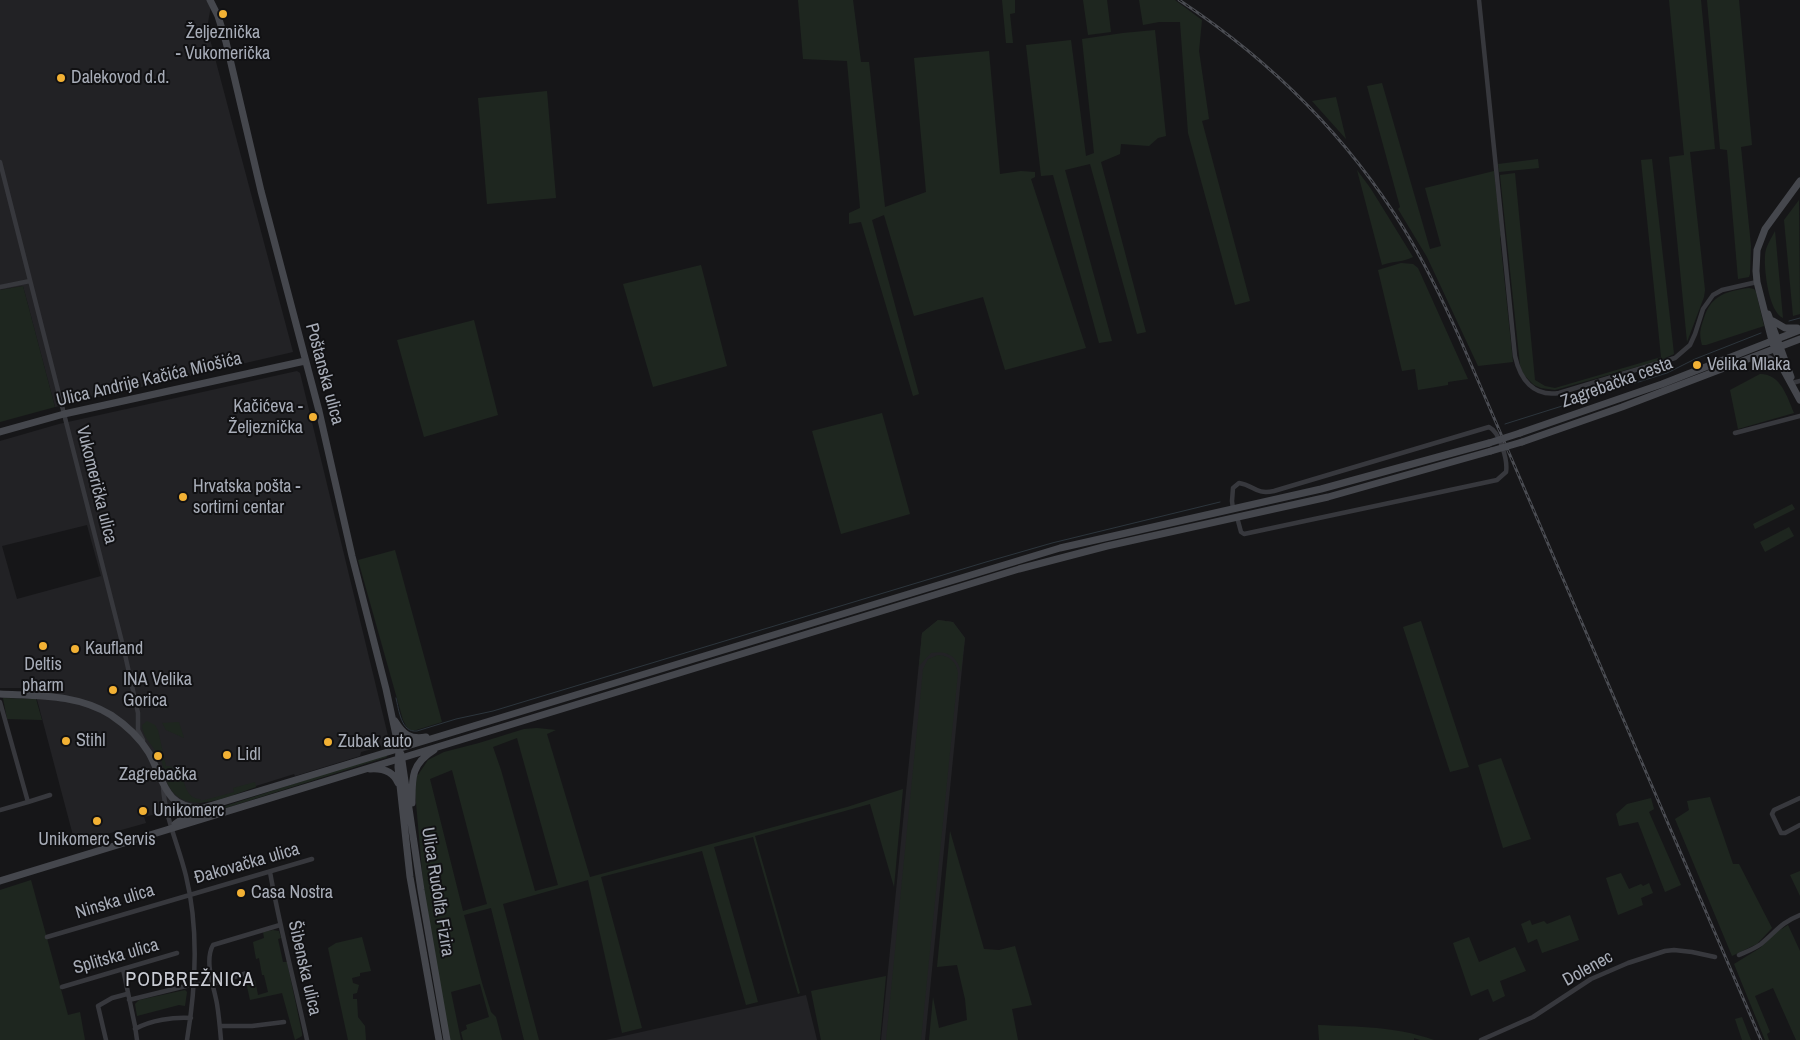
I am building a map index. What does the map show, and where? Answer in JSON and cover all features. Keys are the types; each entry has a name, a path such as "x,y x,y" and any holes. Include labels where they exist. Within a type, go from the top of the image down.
{"main road":[{"name":"Poštanska ulica","path":"210,0 218,16 226,42 391,712 400,758"},
{"path":"1800,181 1770,220 1761,238 1756,259 1757,282 1765,310 1800,400"},
{"path":"1765,310 1771,320 1775,339"},
{"path":"1771,320 1785,328 1800,329"},
{"name":"Zagrebačka cesta","path":"444,735 1015,561 1090,541 1357,480 1488,444 1618,400 1800,329"},
{"name":"Zagrebačka cesta","path":"446,744 1019,569 1107,546 1358,489 1491,452 1622,407 1800,339"},
{"path":"1778,347 1785,371 1792,383"},
{"path":"1754,357 1770,359 1785,371"},
{"name":"Ulica Andrije Kačića Miošića","path":"0,432 64,414 305,361"},
{"path":"0,694 64,697 94,706 117,719 130,729 150,755 163,786 173,799 190,807 203,808 234,800 444,735"},
{"path":"391,712 400,730 410,737 420,738 444,735"},
{"path":"0,881 446,744"},
{"path":"410,815 412,808 412,779 416,767 425,756 446,744"},
{"name":"Ulica Rudolfa Fizira","path":"400,758 400,788 410,876 439,1040"},
{"name":"Ulica Rudolfa Fizira","path":"400,758 447,1040"},
{"path":"362,769 388,771 395,777 400,788"},
{"path":"172,827 182,819 234,800"}],"street":[{"path":"1478,0 1515,356 1519,372 1528,385 1542,393 1559,393 1674,358 1690,345 1703,309 1713,295 1722,290 1757,282"},
{"name":"Vukomerička ulica","path":"0,162 125,652 139,719 138,730 150,755"},
{"path":"0,287 30,281"},
{"path":"1792,383 1800,381"},
{"path":"1735,433 1800,416"},
{"path":"1233,509 1233,488 1240,483 1244,483 1258,492 1274,492 1489,427 1498,435 1506,463 1506,472 1497,480 1244,534 1241,532 1237,517"},
{"path":"0,702 1,714 28,802"},
{"path":"163,786 166,805 190,894 193,923 194,984 187,1040"},
{"path":"0,810 50,795"},
{"path":"1800,798 1774,810 1772,814 1781,833 1785,833 1800,825"},
{"name":"Đakovačka ulica","path":"190,894 312,859"},
{"name":"Šibenska ulica","path":"270,872 280,925 296,986 307,1040"},
{"name":"Ninska ulica","path":"47,937 190,894"},
{"path":"1739,955 1760,944 1778,926 1800,915"},
{"path":"221,1040 210,971 210,950 213,945 280,925"},
{"name":"Dolenec","path":"1481,1040 1533,1017 1591,979 1628,962 1664,951 1674,950 1715,957"},
{"name":"Splitska ulica","path":"62,987 178,953"},
{"path":"122,970 136,1028 137,1040"},
{"path":"129,1000 194,984 213,984 247,973"},
{"path":"106,1040 98,1006 112,998 128,994"},
{"path":"136,1028 144,1024 180,1017 191,1018"},
{"path":"220,1026 252,1026 284,1022"}],"shaded area":[{"path":"0,0 212,0 207,28 293,352 55,407 23,286 0,290"},
{"path":"798,0 853,0 861,62 869,62 885,207 926,192 914,58 989,51 1000,174 1021,171 1035,172 1035,177 1031,179 1086,348 1005,370 983,297 914,316 884,215 872,220 919,394 913,396 861,222 849,224 849,213 860,208 847,61 803,59"},
{"path":"1002,0 1015,0 1015,13 1010,14 1013,43 1006,43"},
{"path":"1083,0 1107,0 1111,32 1088,35"},
{"path":"1139,0 1175,0 1202,20 1199,51 1209,119 1202,121 1250,301 1235,305 1188,133 1180,22 1159,22 1143,25"},
{"path":"1669,0 1701,0 1715,149 1690,152 1705,290 1687,342 1669,157 1684,155"},
{"path":"1707,0 1739,0 1752,145 1741,147 1751,246 1750,274 1749,277 1738,279 1727,150 1720,149"},
{"path":"1155,30 1166,136 1158,138 1149,146 1121,144 1120,154 1101,162 1146,332 1137,334 1090,164 1065,170 1112,341 1099,343 1053,175 1041,176 1026,45 1071,40 1086,156 1094,153 1082,39"},
{"path":"1382,83 1430,249 1441,246 1425,188 1494,171 1513,362 1478,366 1427,257 1398,209 1400,207 1367,86"},
{"path":"547,91 556,198 487,204 478,98"},
{"path":"1336,97 1346,139 1312,101"},
{"path":"1538,159 1539,168 1499,172 1498,164"},
{"path":"1652,159 1674,354 1661,360 1555,390 1534,385 1523,374 1520,365 1500,175 1515,173 1535,380 1545,386 1555,388 1661,357 1641,160"},
{"path":"1357,170 1371,189 1413,257 1382,265"},
{"path":"1799,200 1800,314 1793,316 1784,220"},
{"path":"1775,231 1783,318 1774,308 1768,290 1765,271 1766,249"},
{"path":"1401,263 1413,264 1418,268 1468,379 1448,382 1448,385 1418,390 1415,369 1402,371 1378,270"},
{"path":"701,265 727,366 653,387 623,284"},
{"path":"23,286 55,407 0,422 0,290"},
{"path":"1749,288 1754,289 1756,292 1764,326 1702,345 1701,329 1711,304 1727,293"},
{"path":"474,320 498,415 424,437 397,340"},
{"path":"297,371 300,373 390,744 361,752 360,756 295,776 294,774 205,802 144,817 146,823 75,843 34,688 0,688 0,441 59,424","holes":["87,525 101,576 17,599 2,546"]},
{"path":"1760,374 1767,375 1778,382 1786,394 1794,413 1738,429 1730,390"},
{"path":"882,413 910,514 841,534 812,431"},
{"path":"1792,504 1795,509 1755,529 1753,524"},
{"path":"1789,527 1794,536 1765,552 1760,542"},
{"path":"395,550 442,722 413,731 407,728 403,720 358,560"},
{"path":"938,620 953,622 965,638 925,1040 881,1040 922,633"},
{"path":"938,620 953,622 965,638 961,672 954,658 942,652 931,653 919,666 922,633"},
{"path":"1421,621 1469,767 1450,772 1403,627"},
{"path":"938,655 952,660 956,665 958,673 921,1040 886,1040 923,669 928,659"},
{"path":"3,698 36,699 42,720 7,719"},
{"path":"147,721 155,725 158,730 166,766 181,769 184,784 191,796 201,801 234,792 233,788 255,782 256,787 223,798 198,803 178,797 168,785 160,758 144,734 142,725"},
{"path":"179,722 184,738 166,730 162,723"},
{"path":"524,729 556,730 547,734 590,877 847,807 903,789 894,887 870,804 755,836 800,993 798,994 753,837 714,847 758,1002 746,1005 702,851 601,877 642,1028 622,1033 588,880 503,904 539,1040 524,1040 491,908 464,915 482,983 491,1012 496,1017 502,1040 463,1040 461,1032 467,1029 466,1025 489,1017 480,984 451,992 461,1040 450,1040 424,894 415,791 417,775 428,760 444,752","holes":["517,738 558,885 535,891 493,747","452,770 487,904 463,911 430,779"]},
{"path":"386,754 387,757 185,821 185,819"},
{"path":"1501,758 1531,839 1503,848 1478,765"},
{"path":"1710,797 1733,864 1739,864 1772,928 1757,944 1732,956 1675,819 1689,810 1687,801"},
{"path":"1651,798 1654,809 1649,812 1681,885 1665,892 1638,822 1619,826 1616,814 1627,804"},
{"path":"950,831 984,949 999,950 1015,946 1032,1005 1012,1009 1018,1040 929,1040 933,997 939,1028 967,1020 965,999 957,965 937,967"},
{"path":"1800,871 1800,896 1790,875"},
{"path":"1621,873 1629,889 1649,883 1653,893 1641,898 1643,905 1618,915 1606,878"},
{"path":"31,880 68,1015 80,1012 85,1040 0,1040 0,890"},
{"path":"1570,915 1579,940 1542,953 1537,939 1528,943 1521,924 1530,920 1532,925 1544,921 1547,924"},
{"path":"1788,925 1800,951 1800,1040 1796,1040 1773,988 1755,996 1770,1032 1767,1034 1769,1040 1765,1040 1734,964 1760,948 1775,933"},
{"path":"279,931 281,938 278,939 283,962 287,962 302,1033 302,1036 295,1040 282,993 250,1000 246,982 255,980 258,995 268,992 259,958 256,959 253,942 264,938 263,932"},
{"path":"362,937 371,971 360,973 360,976 352,978 353,983 359,985 357,993 353,994 353,999 357,999 358,1017 365,1026 366,1040 348,1040 328,948 336,943"},
{"path":"1469,937 1479,962 1515,947 1526,971 1500,981 1505,996 1493,1002 1488,989 1471,996 1453,943"},
{"path":"886,976 880,1040 821,1040 811,991"},
{"path":"185,990 187,992 185,1006 179,1005 137,1016 135,1004 139,1000"},
{"path":"806,995 817,1040 606,1040"},
{"path":"1742,1017 1751,1040 1742,1040 1735,1019"},
{"path":"1318,1025 1391,1030 1434,1040 1414,1038 1414,1040 1319,1040"}],"waterway":[{"path":"1789,321 1800,318"},
{"path":"1505,424 1667,373 1695,359 1761,333"},
{"path":"396,698 404,725 412,731 417,731 456,719 493,711 1052,543 1220,502"}],"railway":[{"path":"1179,0 1245,48 1275,74 1332,131 1382,195 1420,256 1461,341 1761,1040"}],"place":[{"name":"Željeznička - Vukomerička","path":"223,14"},
{"name":"Dalekovod d.d.","path":"61,78"},
{"name":"Velika Mlaka","path":"1697,365"},
{"name":"Kačićeva - Željeznička","path":"313,417"},
{"name":"Hrvatska pošta - sortirni centar","path":"183,497"},
{"name":"Deltis pharm","path":"43,646"},
{"name":"Kaufland","path":"75,649"},
{"name":"INA Velika Gorica","path":"113,690"},
{"name":"Stihl","path":"66,741"},
{"name":"Zubak auto","path":"328,742"},
{"name":"Lidl","path":"227,755"},
{"name":"Zagrebačka","path":"158,756"},
{"name":"Unikomerc","path":"143,811"},
{"name":"Unikomerc Servis","path":"97,821"},
{"name":"Casa Nostra","path":"241,893"}],"district":[{"name":"PODBREŽNICA","path":"190,981"}]}
